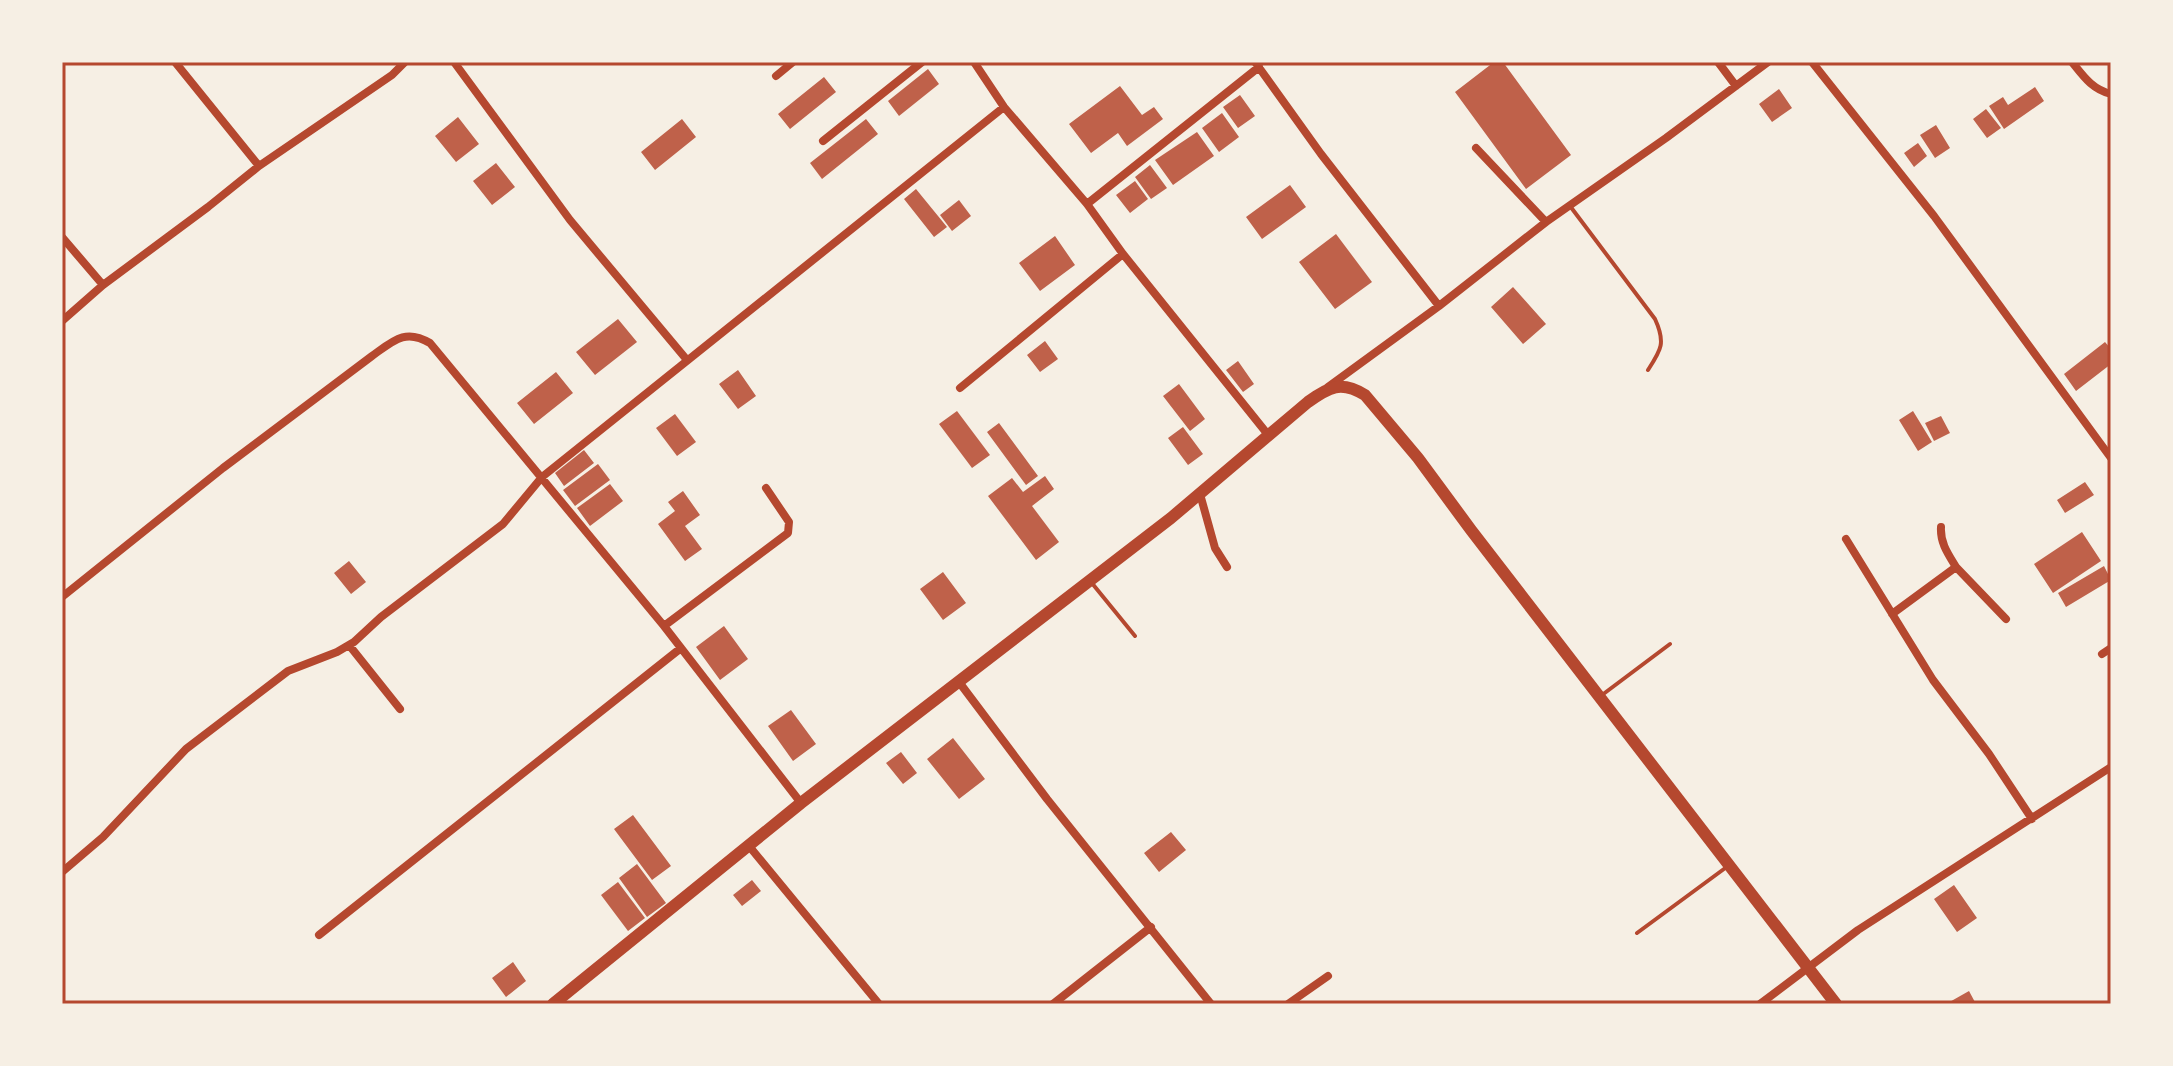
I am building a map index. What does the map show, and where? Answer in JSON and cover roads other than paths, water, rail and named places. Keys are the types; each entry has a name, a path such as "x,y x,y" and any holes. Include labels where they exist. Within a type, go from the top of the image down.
{"main road":[{"path":"553,1004 801,803 1200,494 1308,402 1328,388 1340,386 1356,390 1371,401 1418,458 1836,1004"}],"street":[{"path":"175,62 259,166"},
{"path":"62,321 103,285 259,166 392,75 405,62"},
{"path":"454,62 570,220 687,360"},
{"path":"776,76 793,62"},
{"path":"823,141 922,62"},
{"path":"974,62 1004,107 1087,204 1123,254 1269,436"},
{"path":"1718,62 1736,86"},
{"path":"1328,388 1546,222 1768,62"},
{"path":"1812,62 1934,216 2111,458"},
{"path":"2072,62 2091,85 2111,94"},
{"path":"1087,204 1257,64 1321,154 1439,306"},
{"path":"62,872 103,837 186,749 288,671 349,645 503,524 542,477 1004,107"},
{"path":"1476,148 1546,222"},
{"path":"62,237 103,285"},
{"path":"960,388 1123,254"},
{"path":"62,597 223,468 383,348 395,340 418,336 430,343 542,477 664,626 801,803"},
{"path":"664,626 788,533 789,522 766,488"},
{"path":"1200,494 1215,548 1227,567"},
{"path":"1941,527 1944,547 1956,567 2006,619"},
{"path":"1846,539 1933,680 1989,754 2032,819"},
{"path":"1892,614 1956,567"},
{"path":"349,645 400,709"},
{"path":"319,935 681,648"},
{"path":"2102,654 2111,648"},
{"path":"959,682 1047,799 1211,1004"},
{"path":"1760,1004 1858,930 2111,767"},
{"path":"749,846 879,1004"},
{"path":"1053,1004 1151,927"},
{"path":"1288,1004 1328,976"}],"lane":[{"path":"1570,205 1661,331 1660,352 1648,370"},
{"path":"1090,581 1135,636"},
{"path":"1600,697 1670,644"},
{"path":"1637,933 1728,866"}]}
